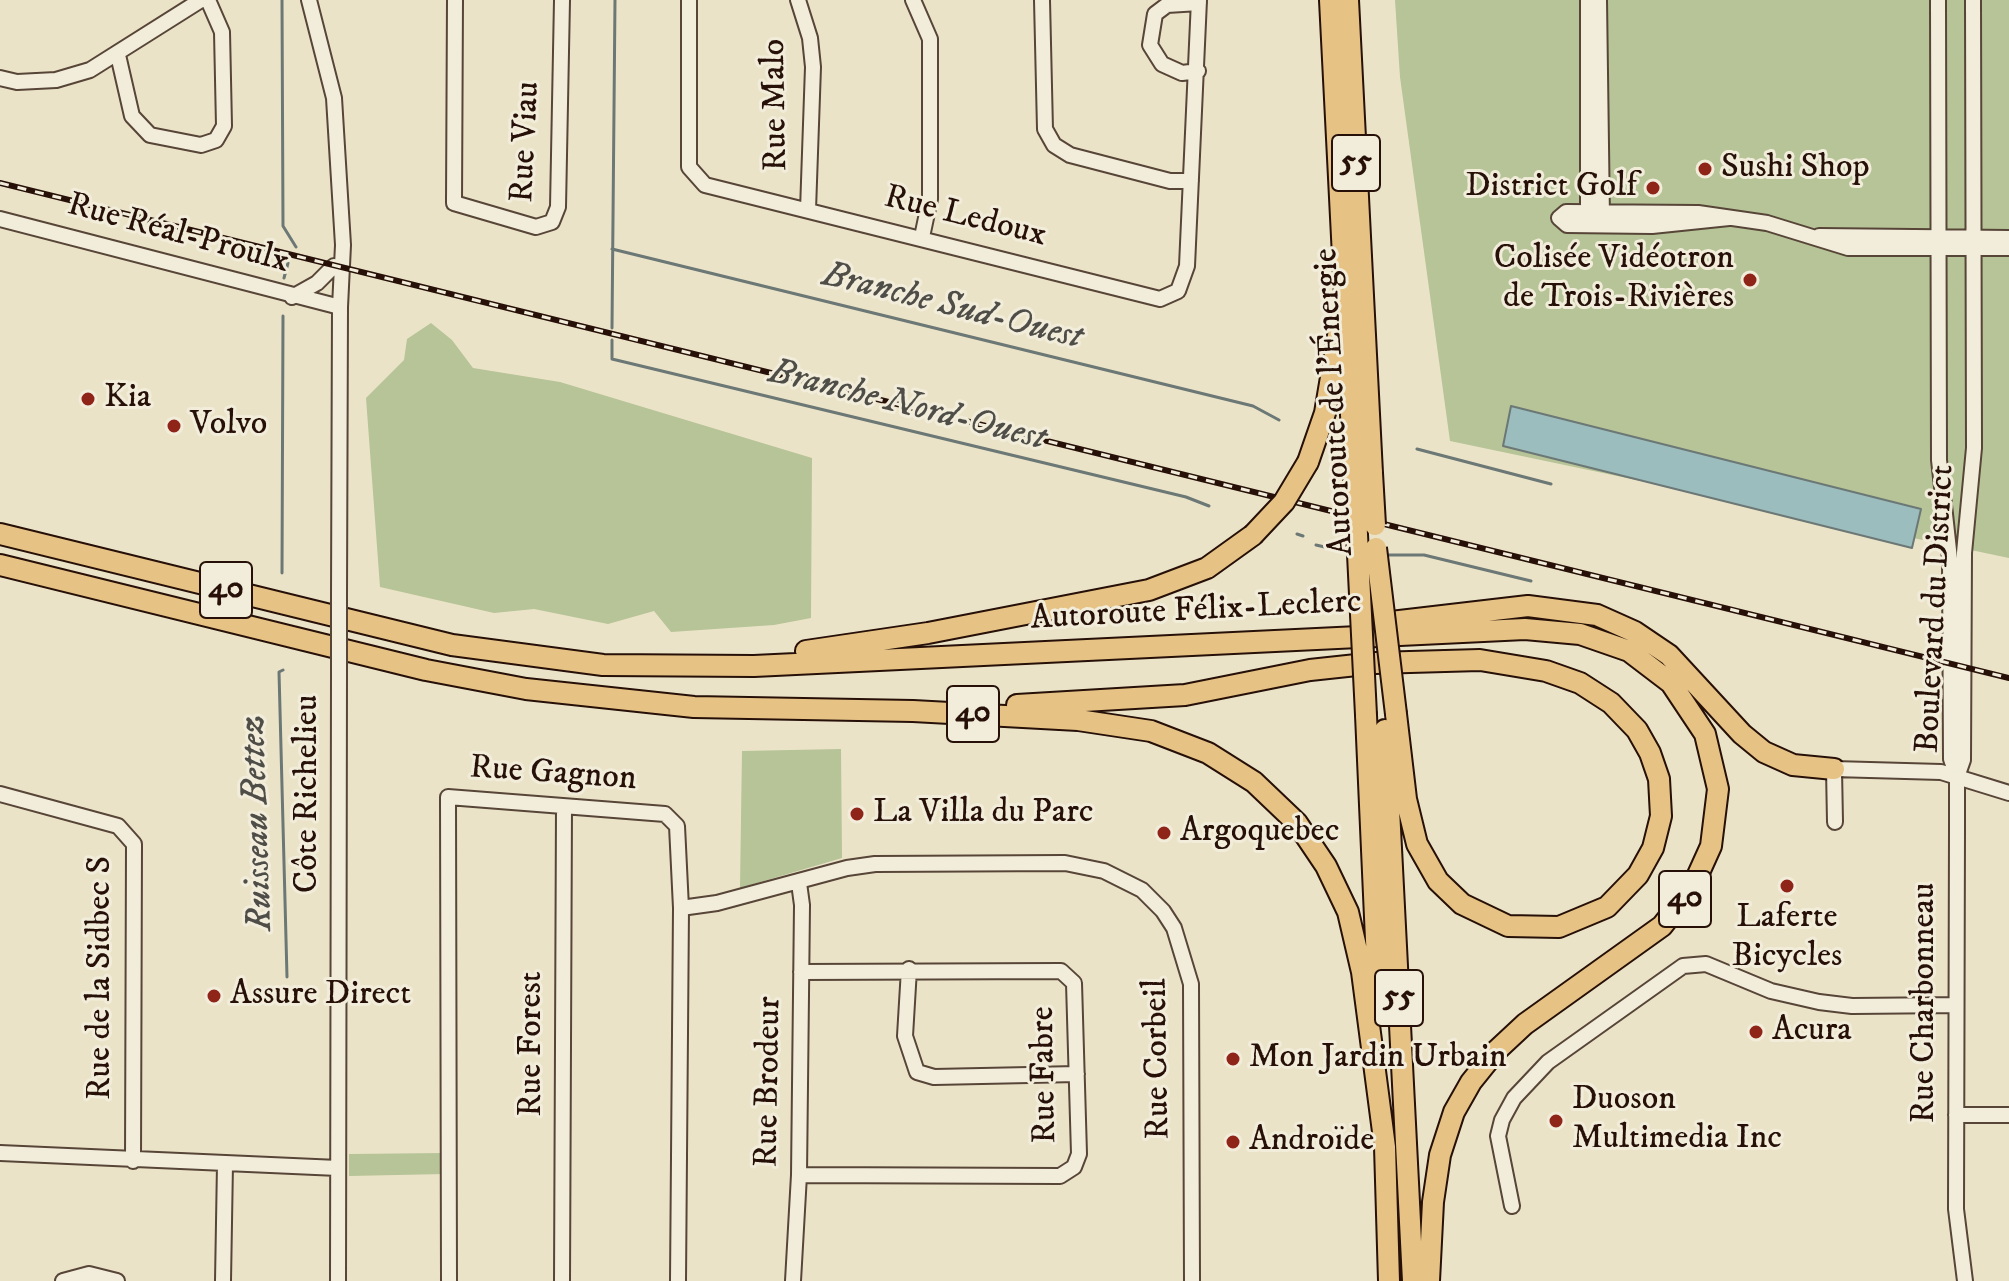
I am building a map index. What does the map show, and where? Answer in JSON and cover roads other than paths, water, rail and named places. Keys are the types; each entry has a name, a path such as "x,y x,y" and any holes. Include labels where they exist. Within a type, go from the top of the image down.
{"highway":[{"name":"Autoroute de l'Énergie","path":"1330,0 1345,295 1382,714 1385,1147"},
{"name":"Autoroute de l'Énergie","path":"1348,0 1363,474 1376,548 1413,1281"},
{"path":"651,668 866,643 1138,593 1199,572 1253,535 1284,502 1308,462 1325,413 1345,295"},
{"name":"Autoroute Félix-Leclerc","path":"0,534 452,645 569,663 651,668 754,666 1502,629 1564,631 1613,643 1644,660 1671,683 1697,718 1711,750 1718,789 1713,838 1700,874 1662,926 1525,1024 1489,1057 1471,1082 1454,1112 1440,1155 1433,1202 1429,1281"},
{"name":"40","path":"0,565 426,670 526,689 715,708 913,711 1065,719 1151,731 1217,758 1276,801 1321,856 1351,922 1362,972 1385,1147"},
{"path":"1072,650 1399,621 1507,608 1565,608 1612,621 1656,645 1692,677 1742,734 1769,755 1799,767 1834,769"},
{"path":"913,711 1185,695 1310,670 1375,663 1469,660 1527,666 1564,676 1596,692 1625,716 1646,745 1659,779 1661,816 1653,848 1638,875 1607,907 1559,927 1517,927 1469,909 1438,881 1417,844 1382,714"},
{"name":"55","path":"1385,1147 1389,1281"}],"street":[{"path":"0,78 17,82 56,80 90,70 201,0"},
{"path":"118,55 132,116 150,135 201,145 216,140 224,126 222,32 208,0"},
{"name":"Côte Richelieu","path":"309,0 334,98 344,268 340,307 338,1281"},
{"name":"Rue Viau","path":"455,0 454,203 536,227 552,222 558,207 562,0"},
{"name":"Rue Ledoux","path":"689,0 689,167 705,185 1160,299 1178,291 1187,266 1198,71 1199,1 1167,5 1155,14 1150,45 1162,64 1182,73 1198,71"},
{"name":"Rue Malo","path":"798,0 810,38 813,67 808,210"},
{"path":"913,0 930,39 930,199 922,237"},
{"path":"1042,0 1045,129 1054,145 1084,159 1170,181 1191,181"},
{"path":"1588,0 1595,218"},
{"path":"1595,218 1599,0"},
{"name":"Boulevard du District","path":"1938,0 1939,460 1950,559 1951,759 1957,777"},
{"name":"Boulevard du District","path":"1957,777 1963,760 1964,553 1974,448 1973,0"},
{"name":"Côte Richelieu","path":"340,207 334,266 340,307"},
{"path":"1595,218 1698,213 1767,223 1851,249 1938,242 1974,243 2009,238"},
{"name":"Rue Réal-Proulx","path":"0,219 340,307"},
{"path":"1974,243 2009,248"},
{"path":"292,297 317,283 334,266"},
{"path":"1835,822 1834,769 1937,771 2009,793"},
{"name":"Rue Charbonneau","path":"1957,777 1956,1217 1965,1281"},
{"name":"Rue de la Sidbec S","path":"0,794 118,826 134,844 133,1161"},
{"name":"Rue Gagnon","path":"449,1281 448,797 665,814 677,826 681,908 678,1281"},
{"name":"Rue Forest","path":"562,1281 564,807"},
{"name":"Rue Corbeil","path":"681,908 717,903 868,864 1065,863 1120,878 1154,900 1177,934 1191,984 1192,1281"},
{"name":"Rue Brodeur","path":"793,1281 799,1175 802,905 799,883"},
{"path":"1512,1206 1498,1142 1502,1120 1514,1098 1548,1062 1683,966 1706,964 1771,991 1819,1002 1858,1006 1956,1005"},
{"path":"909,969 905,1036 917,1072 934,1077 1077,1074"},
{"name":"Rue Fabre","path":"799,1175 1060,1176 1074,1167 1079,1154 1074,983 1061,971 909,969 801,972"},
{"path":"1956,1115 2009,1115"},
{"path":"0,1153 338,1168"},
{"path":"223,1281 225,1164"},
{"path":"63,1281 89,1274 117,1281"}],"water":[{"path":"1511,406 1921,509 1912,548 1503,446"}],"waterway":[{"name":"Ruisseau Bettez","path":"282,0 283,226 296,247"},
{"path":"612,328 615,0"},
{"name":"Branche Sud-Ouest","path":"612,249 1253,406 1279,420"},
{"name":"Ruisseau Bettez","path":"284,278 288,263"},
{"name":"Ruisseau Bettez","path":"282,573 283,316"},
{"name":"Branche Nord-Ouest","path":"612,340 612,359 1186,497 1209,506"},
{"name":"Branche Sud-Ouest","path":"1417,449 1551,484"},
{"name":"Branche Nord-Ouest","path":"1297,534 1303,536"},
{"name":"Branche Nord-Ouest","path":"1316,545 1351,553"},
{"name":"Branche Nord-Ouest","path":"1386,555 1424,555 1531,581"},
{"name":"Ruisseau Bettez","path":"283,670 279,672 287,977"}],"railway":[{"path":"0,183 2009,678"}],"place":[{"name":"Sushi Shop","path":"1705,169"},
{"name":"District Golf","path":"1653,188"},
{"name":"Colisée Vidéotron de Trois-Rivières","path":"1750,280"},
{"name":"Kia","path":"88,399"},
{"name":"Volvo","path":"174,426"},
{"name":"La Villa du Parc","path":"857,814"},
{"name":"Argoquebec","path":"1164,833"},
{"name":"Laferte Bicycles","path":"1787,886"},
{"name":"Assure Direct","path":"214,996"},
{"name":"Acura","path":"1756,1032"},
{"name":"Mon Jardin Urbain","path":"1233,1059"},
{"name":"Duoson Multimedia Inc","path":"1556,1121"},
{"name":"Androïde","path":"1233,1142"}]}
